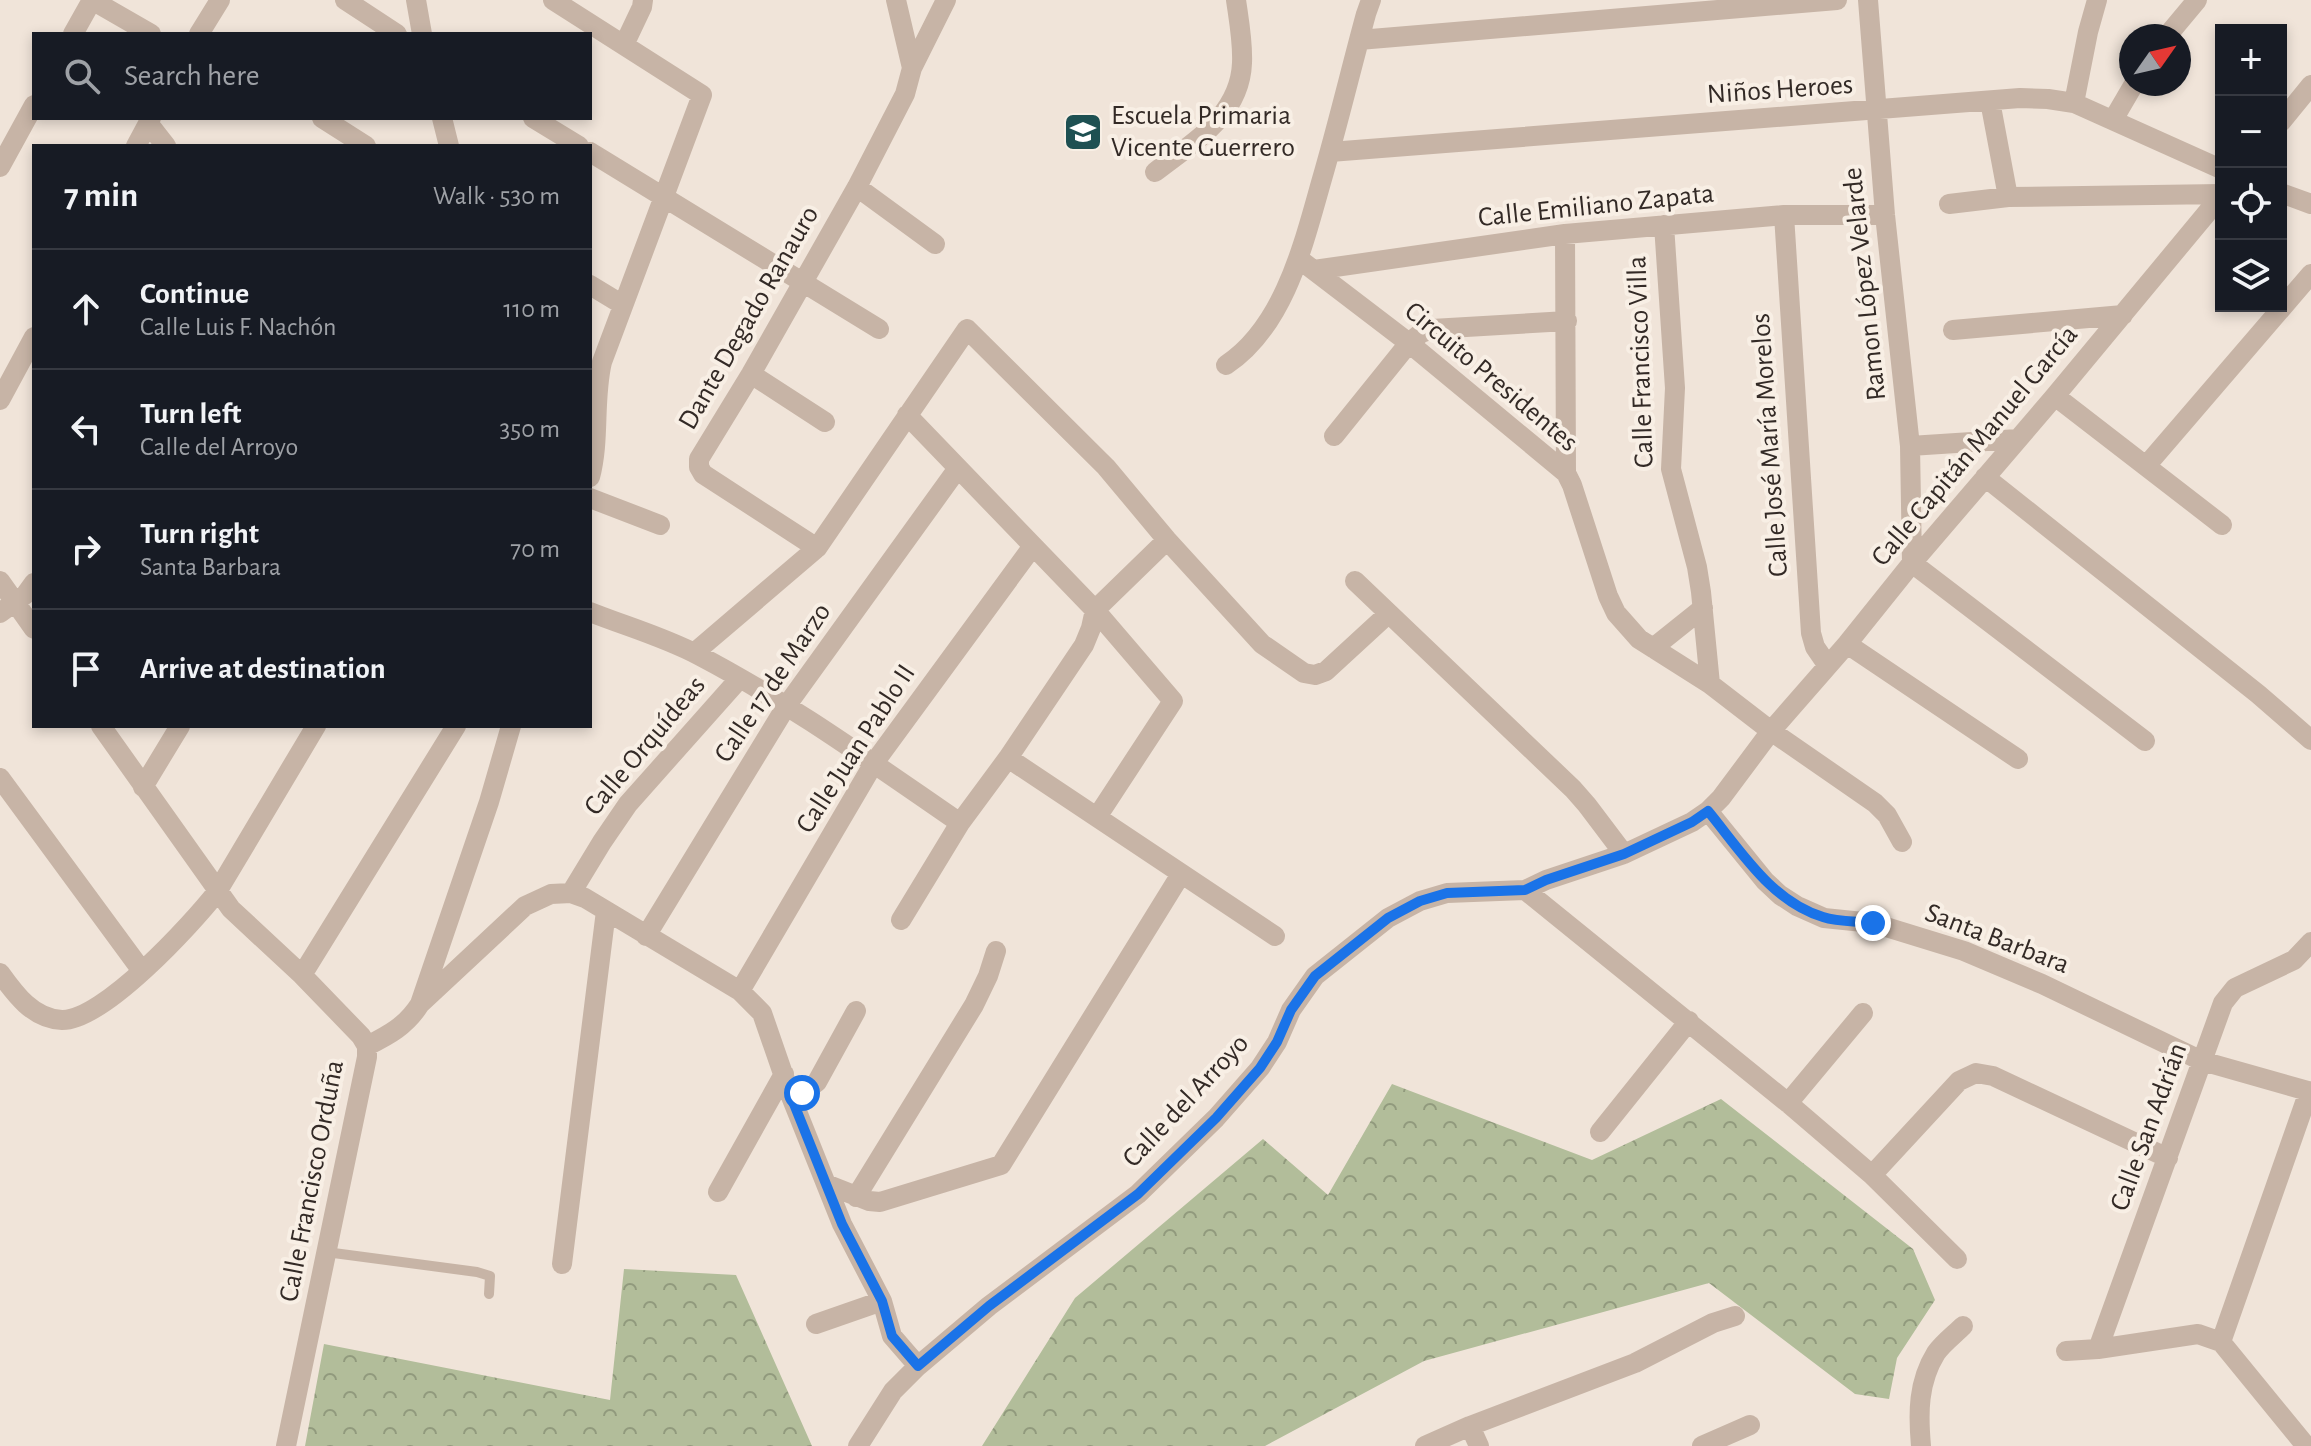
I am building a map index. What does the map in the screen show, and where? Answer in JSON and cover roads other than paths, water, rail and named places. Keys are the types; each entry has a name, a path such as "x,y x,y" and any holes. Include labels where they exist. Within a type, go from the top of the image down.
{"street":[{"path":"74,32 92,0 148,32"},
{"path":"200,32 220,0"},
{"path":"345,0 394,32"},
{"path":"416,0 422,32"},
{"path":"553,0 702,95 602,362 593,400 595,449 592,466"},
{"path":"624,45 643,0"},
{"path":"896,0 912,68"},
{"name":"Dante Degado Ranauro","path":"817,548 703,474 699,459 857,187 905,94 912,68 946,0"},
{"path":"1155,172 1210,130 1224,114 1236,91 1242,66 1242,39 1236,0"},
{"path":"1226,365 1245,351 1307,264 1330,152 1371,0"},
{"path":"1359,40 1837,0"},
{"name":"Ramon López Velarde","path":"1868,0 1885,215 1910,446 1912,563"},
{"path":"2074,103 2097,0"},
{"path":"2177,24 2197,0"},
{"path":"2287,115 2311,85"},
{"path":"2113,120 2127,96"},
{"name":"Niños Heroes","path":"1330,152 2048,99 2074,103 2219,168"},
{"path":"1990,101 2008,197"},
{"path":"3,154 32,108"},
{"path":"137,144 150,120"},
{"path":"150,120 165,144"},
{"path":"325,120 360,144"},
{"path":"442,120 448,144"},
{"path":"536,120 576,144"},
{"path":"592,153 879,329"},
{"path":"857,187 935,244"},
{"path":"1949,204 2008,197 2215,195"},
{"path":"2287,195 2311,204"},
{"name":"Calle Capitán Manuel García","path":"1771,731 2215,202"},
{"name":"Calle Emiliano Zapata","path":"1307,264 1664,225 1784,215 1885,215"},
{"name":"Calle José María Morelos","path":"1784,215 1811,633 1815,647 1828,666"},
{"name":"Calle Francisco Villa","path":"1664,225 1675,388 1671,469 1697,567 1710,684"},
{"path":"1565,234 1566,473"},
{"name":"Circuito Presidentes","path":"1307,264 1409,343 1566,473 1612,604 1625,626 1639,639 1710,684 1771,731 1875,803 1887,815 1902,842"},
{"path":"2146,466 2310,277"},
{"path":"592,286 623,305"},
{"path":"1953,330 2123,315"},
{"path":"1334,436 1409,343 1421,333 1432,329 1567,321"},
{"path":"694,653 817,548 967,329 1106,467 1167,540 1262,644 1304,673 1315,675 1326,671 1388,614"},
{"path":"0,400 32,341"},
{"path":"751,374 825,422"},
{"path":"2055,396 2222,525"},
{"path":"907,415 1095,610 1173,701 1097,817"},
{"path":"1910,446 2018,439"},
{"name":"Calle 17 de Marzo","path":"646,936 787,705 958,468"},
{"path":"1985,477 2258,694 2311,740"},
{"path":"592,499 660,525"},
{"path":"901,920 960,823 1084,645 1095,610 1167,540"},
{"name":"Calle Juan Pablo II","path":"740,991 874,763 1033,546"},
{"path":"1912,563 2145,741"},
{"path":"0,581 8,607 32,627"},
{"path":"1355,581 1573,789 1624,854"},
{"path":"8,607 32,586"},
{"path":"1653,648 1703,608"},
{"path":"592,613 694,653 740,678 787,705 960,823"},
{"path":"1847,644 2018,759"},
{"name":"Calle Orquídeas","path":"571,893 628,804 740,678"},
{"path":"102,728 217,892 244,923 302,975 367,1046"},
{"path":"143,787 179,728"},
{"path":"0,973 8,994 48,1018 64,1020 83,1015 105,1001 178,938 217,892 315,728"},
{"path":"302,975 455,728"},
{"name":"Calle Francisco Orduña","path":"286,1446 367,1046 393,1034 420,1004 489,802 510,728"},
{"name":"Calle del Arroyo","path":"858,1446 893,1391 918,1366 989,1306 1138,1194 1216,1118 1260,1068 1277,1042 1291,1010 1315,976 1388,918 1420,901 1447,893 1525,890 1624,854 1692,822 1721,798 1771,731"},
{"path":"1008,758 1275,936"},
{"path":"0,778 142,971"},
{"name":"Santa Barbara","path":"1708,811 1765,881 1797,906 1824,918 1873,923 1964,951 2042,984 2202,1061 2310,1092"},
{"path":"826,1184 856,1197 880,1202 1001,1165 1181,874"},
{"path":"1525,890 1788,1103 1872,1175 1957,1259"},
{"path":"420,1004 525,906 551,894 571,893 585,898 740,991 762,1013 790,1094 842,1224 882,1301 892,1336 918,1366"},
{"path":"562,1264 606,911"},
{"path":"2302,962 2311,942"},
{"path":"856,1197 974,1005 996,951"},
{"name":"Calle San Adrián","path":"2098,1349 2223,1003 2235,988 2302,962"},
{"path":"790,1094 802,1093 817,1082 856,1011"},
{"path":"1788,1103 1863,1013"},
{"path":"1600,1132 1689,1021"},
{"path":"1872,1175 1959,1081 1976,1073 1993,1076 2168,1158"},
{"path":"718,1192 784,1074"},
{"path":"2221,1342 2310,1092"},
{"path":"816,1324 882,1301"},
{"path":"1425,1446 1635,1363 1713,1323 1735,1316"},
{"path":"1921,1446 1918,1412 1923,1381 1937,1352 1963,1326"},
{"path":"2066,1351 2198,1334 2221,1342 2307,1438"},
{"path":"1702,1446 1750,1425"},
{"path":"1470,1426 1479,1446"}],"lane":[{"path":"326,1252 477,1272 490,1276 489,1294"}],"place":[{"name":"Escuela Primaria Vicente Guerrero","path":"1083,132"}]}
